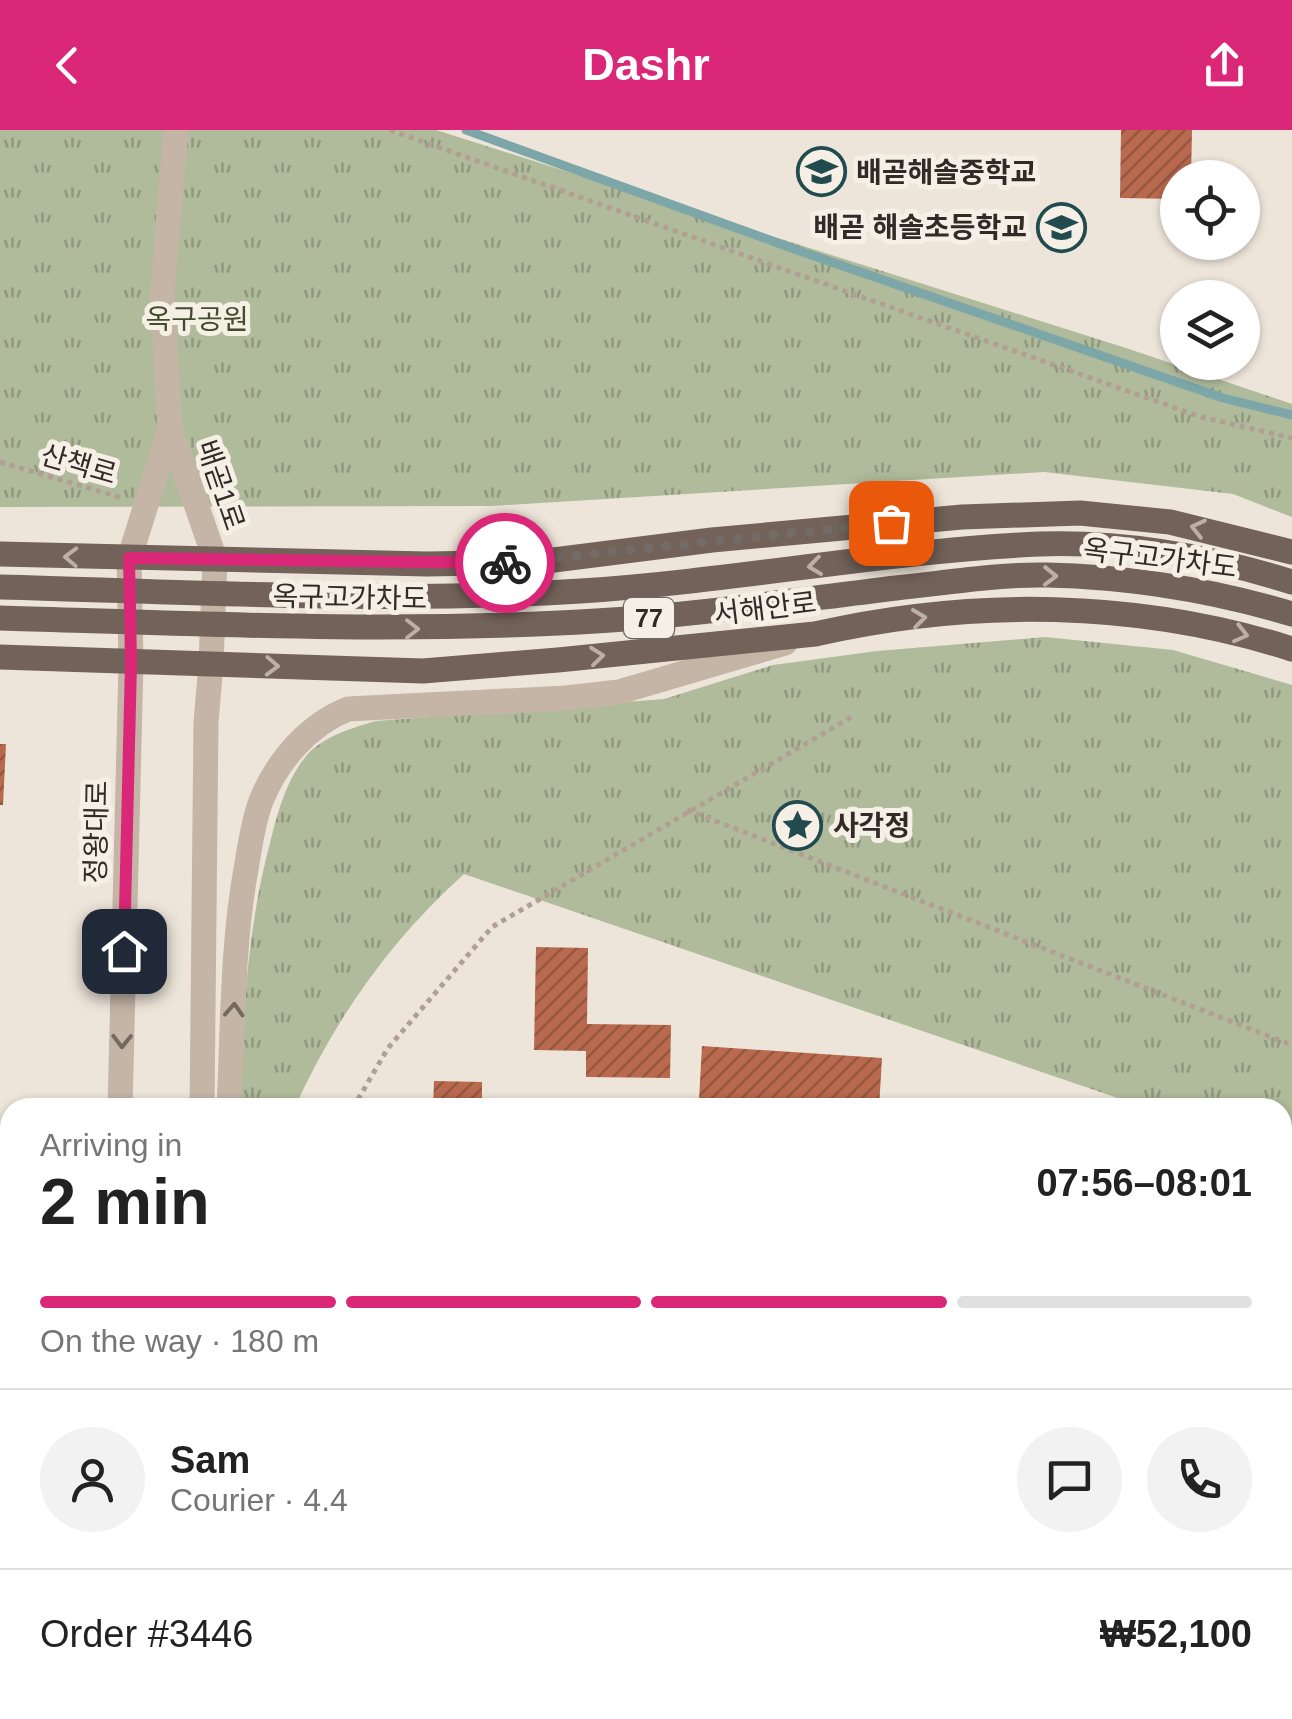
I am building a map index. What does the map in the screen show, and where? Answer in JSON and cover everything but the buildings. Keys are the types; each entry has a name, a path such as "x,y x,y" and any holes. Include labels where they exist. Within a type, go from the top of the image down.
{"main road":[{"path":"0,554 427,564 538,562 712,540 962,517 1080,513 1170,522 1292,552"},
{"name":"옥구고가차도","path":"0,587 413,598 522,594 668,585 923,554 1042,544 1146,550 1236,565 1292,582"},
{"name":"옥구고가차도","path":"0,618 413,629 560,623 671,616 1043,575 1143,581 1230,595 1292,614"},
{"name":"서해안로","path":"0,658 423,670 814,634 847,626 983,610 1091,609 1187,621 1292,649"}],"street":[{"name":"배곧1로","path":"176,130 162,296 170,429 214,560"},
{"name":"배곧1로","path":"129,558 170,429"},
{"name":"정왕대로","path":"120,1098 131,663 129,558"},
{"path":"202,1098 206,722 212,664 214,560"},
{"path":"230,1098 239,908 251,837 261,800 285,756 326,718 348,709 619,692 814,634"}],"path":[{"path":"390,130 1201,417 1292,438"},
{"name":"산책로","path":"0,462 146,504"},
{"path":"359,1098 388,1048 492,927 853,716"},
{"path":"687,810 1292,1045"}],"green space":[{"name":"옥구공원","path":"0,130 436,130 1160,359 1160,380 1221,380 1292,404 1292,517 1233,494 1044,472 491,506 0,507"},
{"path":"1045,637 1173,650 1292,685 1292,1098 1118,1098 464,874 412,926 367,982 328,1042 299,1098 239,1098 251,939 263,872 289,784 314,748 376,721 664,699 773,665 877,651"}],"waterway":[{"path":"466,130 1223,398 1292,415"}],"way so far":[{"path":"505,563 891,523"}],"place":[{"name":"배곧해솔중학교","path":"821,172"},
{"name":"배곧 해솔초등학교","path":"1062,227"},
{"name":"사각정","path":"798,825"}],"route":[{"path":"124,951 131,663 129,558 505,563"}]}
